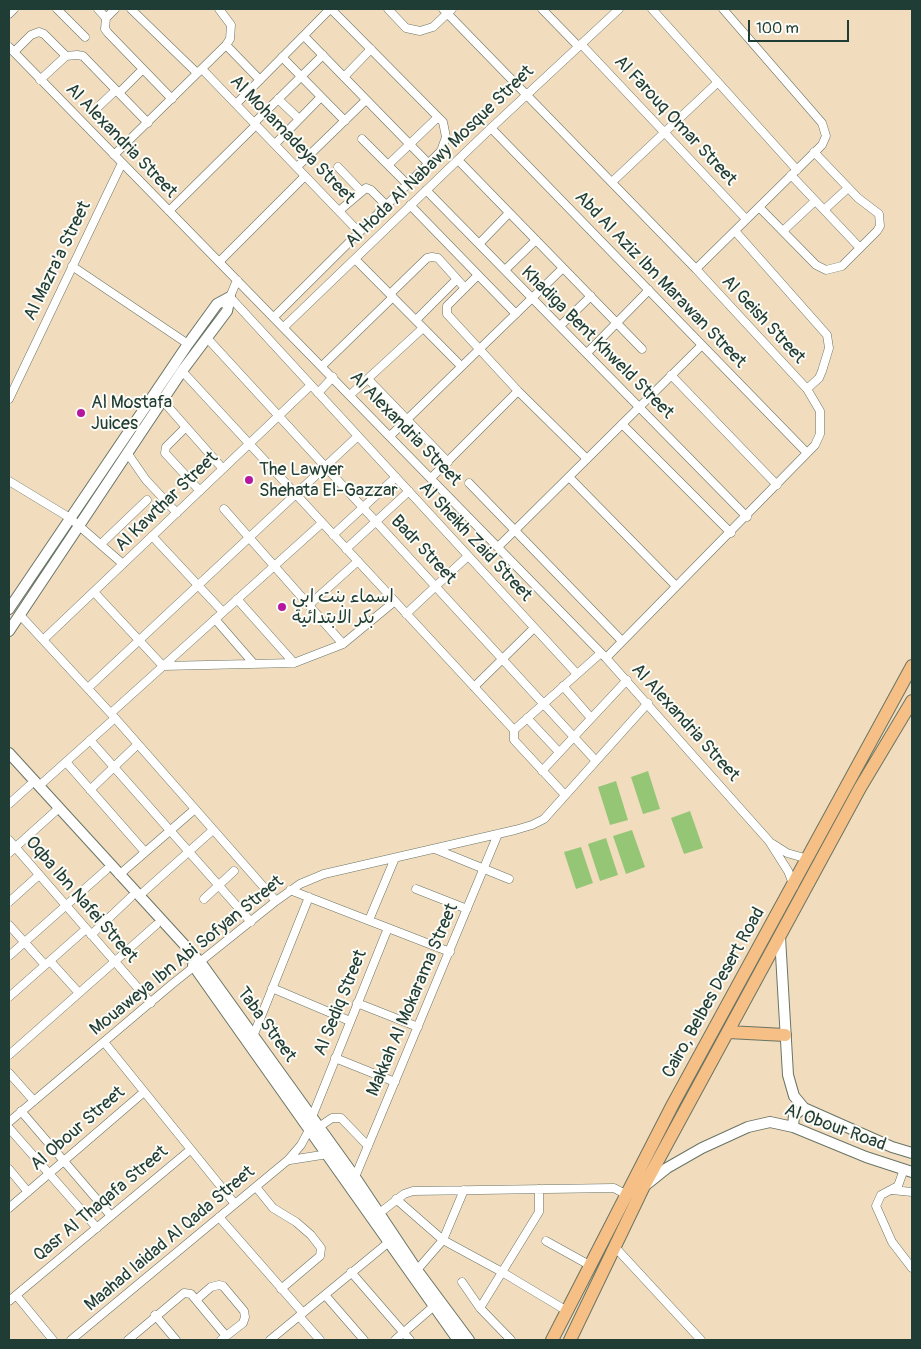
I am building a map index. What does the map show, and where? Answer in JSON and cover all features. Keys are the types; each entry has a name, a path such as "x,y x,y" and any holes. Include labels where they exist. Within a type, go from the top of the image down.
{"highway":[{"name":"Cairo, Belbes Desert Road","path":"552,1340 673,1104 794,886 912,666"},
{"path":"899,689 903,696 912,699"},
{"name":"Cairo, Belbes Desert Road","path":"570,1340 643,1188 860,788 912,699"},
{"path":"886,712 896,715 900,721"},
{"path":"728,1032 785,1035"}],"street":[{"path":"9,14 14,9"},
{"path":"58,9 85,37"},
{"path":"98,9 106,18"},
{"path":"115,9 106,18 105,23 108,33 172,99"},
{"name":"Al Mohamadeya Street","path":"131,9 236,104 359,232"},
{"path":"114,155 226,45 230,39 231,25 219,9"},
{"path":"236,104 331,9 438,117 388,165"},
{"path":"388,9 406,28 420,31 432,27 448,10"},
{"name":"Al Farouq Omar Street","path":"542,9 580,45 746,219"},
{"name":"Al Hoda Al Nabawy Mosque Street","path":"284,327 491,128 619,9"},
{"path":"652,9 718,82 794,172 815,201 860,248"},
{"path":"696,269 814,152 826,136 822,123 723,9"},
{"name":"Al Geish Street","path":"448,10 696,269 807,389 815,400 821,422 815,445 747,517 622,642 577,674 514,730"},
{"path":"11,50 31,35 40,32 66,56"},
{"path":"304,36 428,163"},
{"path":"226,45 260,80"},
{"path":"344,77 371,49"},
{"name":"Al Alexandria Street","path":"11,50 432,478 648,703 770,841 788,871 794,886"},
{"path":"40,80 66,56 77,54 83,56 148,122"},
{"path":"169,211 278,98 323,55"},
{"path":"282,57 345,121"},
{"path":"98,107 143,69"},
{"path":"612,182 718,82"},
{"path":"274,144 321,97"},
{"path":"278,98 299,119"},
{"path":"297,167 366,100"},
{"name":"Al Hoda Al Nabawy Mosque Street","path":"274,317 441,151 446,137 443,122 438,117"},
{"name":"Abd Al Aziz Ibn Marawan Street","path":"491,128 807,453"},
{"path":"362,139 407,184"},
{"path":"759,207 816,265 826,270 842,266 877,231 880,220 875,210 848,188 814,152"},
{"path":"458,160 642,348"},
{"name":"Al Mazra'a Street","path":"9,399 122,163"},
{"path":"338,167 361,191"},
{"path":"219,262 305,176"},
{"path":"340,211 366,188 372,190 386,206"},
{"path":"824,210 848,188"},
{"name":"Khadiga Bent Khweld Street","path":"426,190 747,517"},
{"path":"783,231 815,201"},
{"path":"410,206 516,314"},
{"path":"479,244 509,213"},
{"path":"735,231 827,335 829,348 822,371 819,378 807,389"},
{"path":"505,270 536,240"},
{"path":"322,366 430,257 438,258 465,288"},
{"path":"355,259 462,366"},
{"path":"72,266 188,344"},
{"path":"390,436 563,268"},
{"path":"478,275 447,306 445,312 518,391 587,459"},
{"path":"416,320 458,279"},
{"path":"9,631 182,371 227,311 237,280"},
{"path":"586,354 649,290"},
{"path":"560,326 591,296"},
{"path":"9,609 188,344 217,304 230,297"},
{"name":"Al Sheikh Zaid Street","path":"230,297 577,674"},
{"path":"350,395 423,328"},
{"name":"Badr Street","path":"207,338 596,761"},
{"path":"498,547 702,345"},
{"path":"182,371 514,730 514,740 565,795"},
{"path":"671,376 777,486"},
{"path":"318,393 333,377"},
{"path":"368,379 448,462"},
{"name":"Al Kawthar Street","path":"43,640 311,385"},
{"path":"432,478 518,391"},
{"path":"163,401 223,469"},
{"path":"622,424 731,533"},
{"path":"186,427 166,447 165,453 200,491"},
{"path":"88,688 358,436"},
{"path":"128,454 146,480 177,513"},
{"path":"333,535 396,477"},
{"path":"569,477 676,586"},
{"path":"9,481 70,518 123,564"},
{"path":"469,483 622,642"},
{"path":"346,548 409,491"},
{"path":"100,544 147,500"},
{"path":"224,509 343,644"},
{"path":"9,804 66,762 163,666 322,523"},
{"path":"152,536 223,612"},
{"path":"406,614 468,556"},
{"path":"309,606 358,561"},
{"path":"94,592 163,666 294,663 343,644 395,601"},
{"path":"237,599 294,663"},
{"path":"20,615 113,715 276,901"},
{"path":"215,619 254,664"},
{"path":"474,687 534,628"},
{"path":"542,771 626,680"},
{"path":"563,686 591,718"},
{"name":"Mouaweya Ibn Abi Sofyan Street","path":"9,1122 290,890 324,874 498,834 532,825 544,819 648,703"},
{"path":"527,718 559,752"},
{"path":"90,740 251,922"},
{"path":"90,790 138,744"},
{"name":"Taba Street","path":"9,753 34,785 119,874 156,925 198,966 315,1128 355,1177 389,1242 458,1340"},
{"path":"66,762 145,852"},
{"name":"Taba Street","path":"9,763 34,785"},
{"path":"119,874 195,809"},
{"path":"12,851 57,810"},
{"name":"Taba Street","path":"57,810 106,870 135,897 198,966 254,1034 312,1117 315,1128 328,1154 468,1340"},
{"path":"9,996 47,963 135,897 213,830"},
{"name":"Makkah Al Mokarama Street","path":"355,1177 498,834"},
{"name":"Oqba Ibn Nafei Street","path":"9,840 12,851 39,875 151,1003"},
{"name":"Al Alexandria Street","path":"770,841 787,853 808,859"},
{"path":"435,849 509,879"},
{"path":"369,920 395,858"},
{"path":"9,956 106,870"},
{"path":"204,899 234,871"},
{"path":"9,902 39,875"},
{"path":"416,889 467,909"},
{"path":"290,890 450,952"},
{"path":"254,1034 309,897"},
{"path":"9,925 24,942 79,993"},
{"path":"9,1055 156,925"},
{"name":"Al Sediq Street","path":"312,1117 388,928"},
{"name":"Al Obour Road","path":"780,937 789,1083 794,1096 804,1108 912,1154"},
{"path":"272,988 350,1021"},
{"path":"357,1003 418,1027"},
{"path":"104,1042 235,1204"},
{"path":"335,1058 395,1082"},
{"path":"9,1073 34,1101"},
{"name":"Al Obour Street","path":"9,1208 144,1092"},
{"path":"792,1127 794,1115 804,1108"},
{"path":"21,1111 111,1216"},
{"path":"315,1128 332,1118 341,1118 368,1146"},
{"name":"Al Obour Road","path":"643,1188 680,1159 748,1127 770,1122 792,1127 908,1171"},
{"path":"9,1128 97,1228"},
{"name":"Maahad Iaidad Al Qada Street","path":"71,1340 288,1160 315,1128"},
{"name":"Qasr Al Thaqafa Street","path":"9,1301 190,1150"},
{"name":"Maahad Iaidad Al Qada Street","path":"288,1160 308,1155 328,1154"},
{"path":"9,1169 28,1192"},
{"path":"908,1171 900,1183 892,1190 881,1195 877,1202 877,1210 892,1242 912,1268"},
{"path":"256,1187 273,1208 296,1222 311,1235 321,1248 320,1256 281,1289"},
{"path":"376,1216 396,1199 413,1190 614,1188 627,1196"},
{"path":"480,1308 539,1212 539,1189"},
{"path":"417,1270 442,1240 464,1190"},
{"path":"892,1190 912,1192"},
{"path":"396,1199 442,1240 502,1272 567,1311"},
{"path":"219,1217 281,1289 320,1340"},
{"path":"546,1241 591,1266"},
{"path":"270,1340 389,1242"},
{"path":"614,1246 701,1340"},
{"path":"351,1272 410,1340"},
{"path":"462,1282 480,1308 511,1340"},
{"path":"128,1340 155,1315 184,1293 191,1294 224,1338 244,1320 244,1311 222,1286 211,1287 196,1300"},
{"path":"16,1295 53,1340"},
{"path":"324,1295 364,1340"},
{"path":"395,1340 434,1306"},
{"path":"155,1315 176,1340"}],"green space":[{"path":"648,771 660,809 643,814 631,777"},
{"path":"616,781 628,820 610,825 598,787"},
{"path":"690,811 703,848 684,854 671,818"},
{"path":"632,830 645,867 626,874 613,836"},
{"path":"606,838 618,875 600,881 588,844"},
{"path":"581,847 593,883 576,889 564,852"}],"place":[{"name":"Al Mostafa Juices","path":"81,413"},
{"name":"The Lawyer Shehata El-Gazzar","path":"249,480"},
{"name":"اسماء بنت ابي بكر الابتدائيه","path":"282,607"}]}
